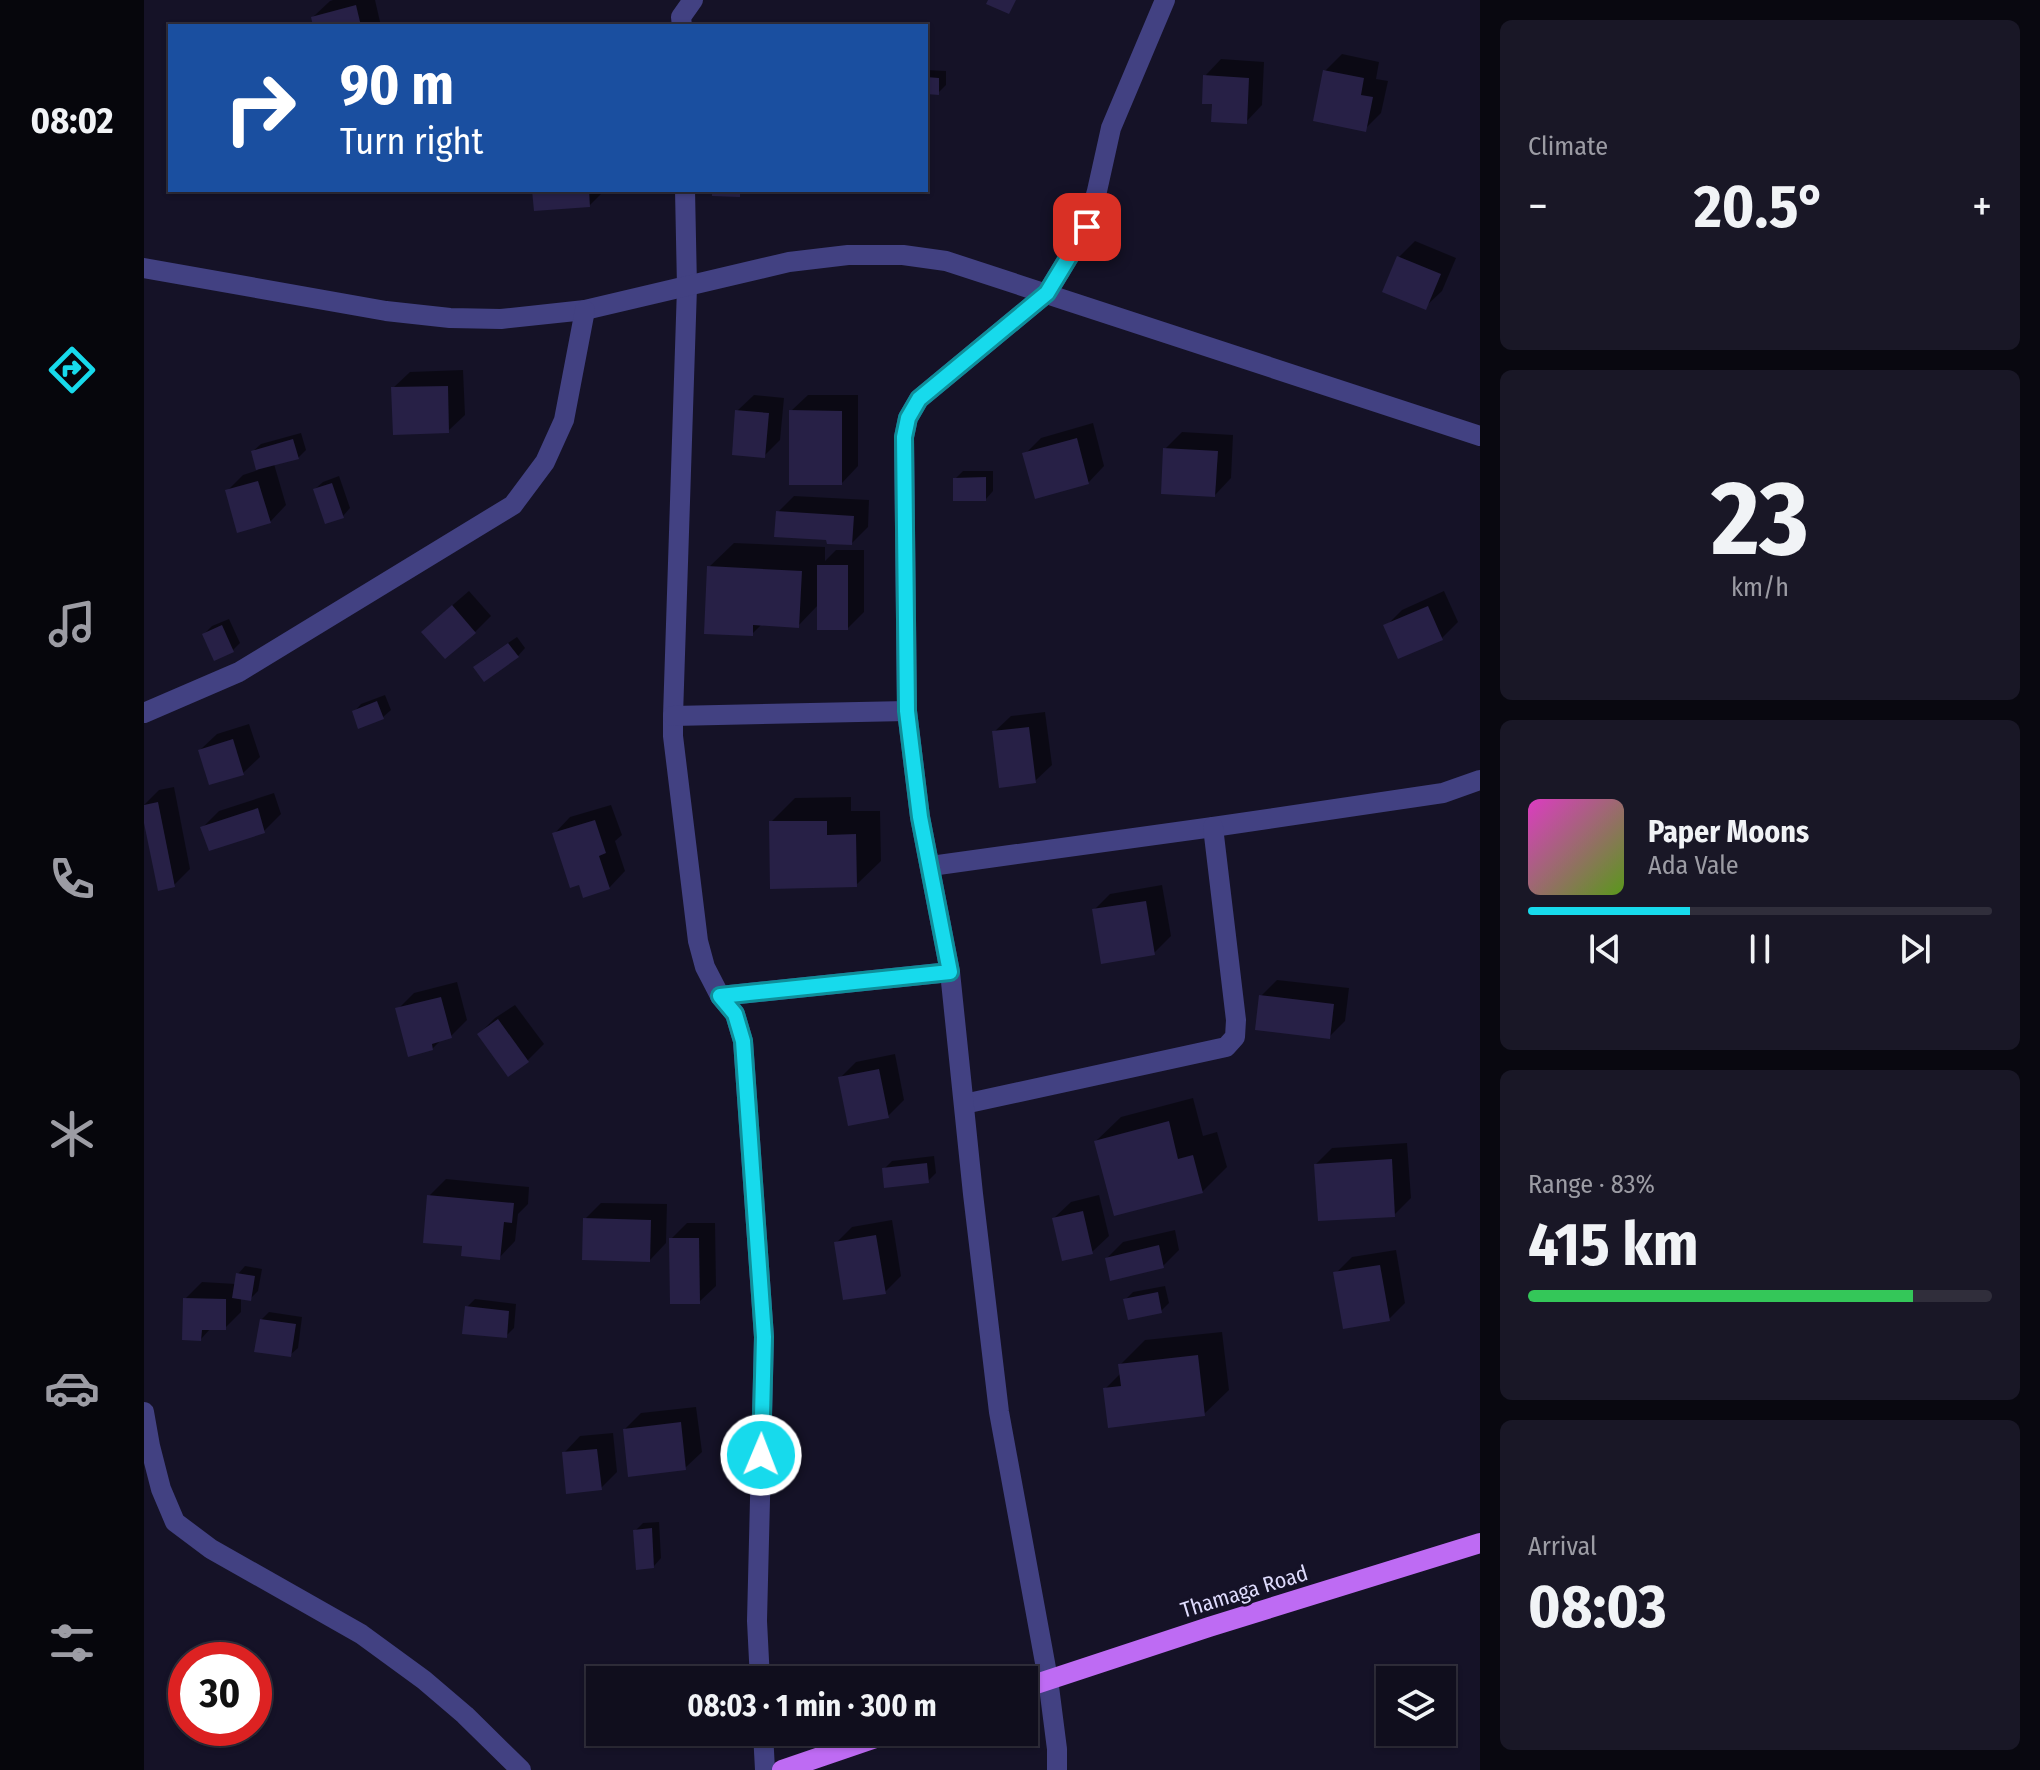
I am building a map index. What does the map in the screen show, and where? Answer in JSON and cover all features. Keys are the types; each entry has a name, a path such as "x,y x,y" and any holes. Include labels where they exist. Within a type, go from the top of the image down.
{"main road":[{"name":"Thamaga Road","path":"1038,1683 1480,1543"},
{"path":"782,1770 852,1746"}],"street":[{"path":"682,24 681,17 693,0"},
{"path":"1057,1770 1048,1679 999,1412 950,972 920,817 907,711 904,437 908,418 919,399 1047,293 1087,227 1111,128 1165,0"},
{"path":"685,192 687,287 673,716 698,941 705,967 720,996 735,1014 743,1041 764,1337 757,1621 759,1666"},
{"path":"144,268 386,311 450,318 501,319 585,310 789,262 848,255 903,255 946,261 1480,436"},
{"path":"144,713 239,672 513,505 545,462 564,420 585,310"},
{"path":"673,716 907,711"},
{"path":"931,866 1443,793 1480,780"},
{"path":"964,1104 1226,1047 1235,1037 1236,1020 1213,827"},
{"path":"720,996 950,972"},
{"path":"144,1412 147,1446 175,1522 211,1549 361,1634 424,1680 521,1770"},
{"path":"764,1746 765,1770"}],"building":[{"path":"988,0 1016,0 1009,14 986,4"},
{"path":"356,5 361,24 313,24 311,17"},
{"path":"1323,70 1364,78 1361,95 1373,97 1366,132 1313,121"},
{"path":"1203,75 1249,78 1247,124 1211,122 1212,104 1202,104"},
{"path":"928,77 939,78 939,95 928,94"},
{"path":"532,192 589,192 590,207 534,211"},
{"path":"712,192 740,192 740,197 712,196"},
{"path":"1397,256 1441,274 1426,310 1382,292"},
{"path":"448,386 449,433 393,435 391,387"},
{"path":"735,410 769,413 765,458 732,455"},
{"path":"789,410 842,411 842,485 789,485"},
{"path":"1077,438 1089,484 1035,499 1022,453"},
{"path":"293,439 299,459 256,470 251,451"},
{"path":"1163,448 1218,451 1215,497 1161,494"},
{"path":"986,477 986,501 953,501 953,478"},
{"path":"258,481 271,523 237,533 225,490"},
{"path":"332,483 344,518 325,524 313,489"},
{"path":"776,511 854,516 852,545 774,537"},
{"path":"817,565 848,565 848,630 817,630"},
{"path":"707,566 802,571 799,628 753,625 753,636 704,634"},
{"path":"452,605 476,633 445,659 421,632"},
{"path":"1428,606 1443,640 1398,659 1383,625"},
{"path":"222,625 234,652 214,661 202,634"},
{"path":"508,643 519,657 484,682 473,667"},
{"path":"377,701 384,719 358,729 352,711"},
{"path":"1029,727 1036,783 999,788 992,731"},
{"path":"233,739 244,775 209,785 198,750"},
{"path":"158,802 175,887 158,891 144,823 144,805"},
{"path":"258,808 265,833 209,851 200,827"},
{"path":"595,820 606,853 599,856 610,889 583,898 579,885 570,888 552,833"},
{"path":"769,821 827,821 827,835 856,834 857,887 770,889"},
{"path":"1146,901 1155,955 1101,964 1092,909"},
{"path":"1259,995 1334,1004 1330,1039 1255,1030"},
{"path":"441,997 452,1038 432,1044 433,1050 408,1057 395,1008"},
{"path":"498,1019 529,1062 508,1077 477,1034"},
{"path":"879,1069 889,1118 848,1126 838,1077"},
{"path":"1169,1121 1178,1159 1193,1155 1203,1193 1114,1216 1094,1141"},
{"path":"1392,1159 1395,1217 1318,1221 1314,1164"},
{"path":"927,1163 929,1183 884,1188 882,1168"},
{"path":"427,1195 514,1203 512,1223 504,1222 500,1260 461,1256 462,1246 423,1243"},
{"path":"1083,1211 1093,1254 1062,1261 1052,1218"},
{"path":"583,1218 651,1220 650,1262 582,1260"},
{"path":"876,1235 886,1294 843,1300 834,1242"},
{"path":"669,1238 699,1238 700,1304 670,1304"},
{"path":"1159,1245 1164,1268 1110,1281 1105,1258"},
{"path":"1380,1265 1390,1321 1343,1329 1333,1272"},
{"path":"236,1273 255,1276 251,1301 232,1298"},
{"path":"1158,1292 1162,1313 1128,1320 1123,1299"},
{"path":"183,1298 226,1299 226,1330 202,1330 201,1341 182,1340"},
{"path":"465,1306 509,1311 507,1338 462,1334"},
{"path":"260,1319 296,1324 291,1357 254,1352"},
{"path":"1198,1355 1205,1416 1108,1428 1103,1388 1121,1386 1118,1364"},
{"path":"681,1422 686,1470 628,1477 623,1429"},
{"path":"597,1449 602,1490 566,1494 562,1452"},
{"path":"652,1528 654,1568 636,1570 633,1530"}],"route":[{"path":"761,1455 764,1337 743,1041 735,1014 720,996 950,972 920,817 907,711 904,437 908,418 919,399 1047,293 1087,227"}]}
